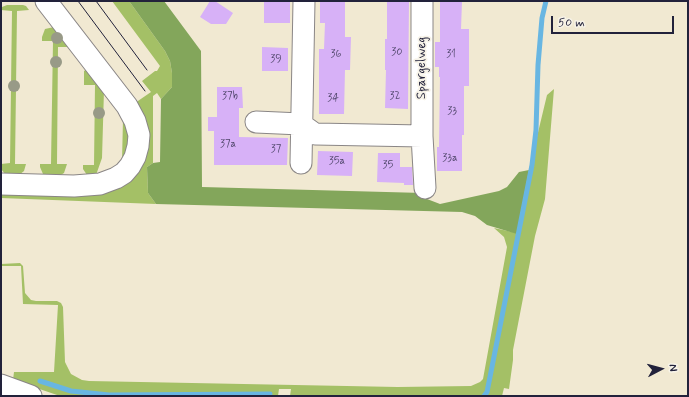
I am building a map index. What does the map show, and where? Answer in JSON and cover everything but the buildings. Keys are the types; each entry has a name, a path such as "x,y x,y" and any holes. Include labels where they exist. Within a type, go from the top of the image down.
{"street":[{"path":"1,184 93,185 108,182 124,173 130,166 135,157 138,146 138,128 127,106 46,1"},
{"path":"301,163 304,1"},
{"name":"Spargelweg","path":"422,1 422,136 425,188"},
{"path":"256,122 301,124 315,134 422,136"},
{"path":"1,385 32,396"}],"green space":[{"path":"112,1 129,1 165,51 170,61 172,87 161,99 157,93 153,96 153,163 147,167 148,193 156,204 1,198 1,194 101,194 120,187 135,103 151,92 142,81 157,71 160,66"},
{"path":"129,1 164,1 201,51 202,187 423,193 427,199 440,204 499,191 507,187 519,172 529,170 517,234 487,225 475,216 462,212 156,204 148,193 147,167 153,163 160,162 161,99 172,87 172,73 170,61 165,51"},
{"path":"7,5 23,5 29,10 17,11 15,164 26,164 24,171 19,175 6,175 1,169 1,164 10,163 12,11 1,10 2,7"},
{"path":"54,27 69,47 58,47 57,164 67,164 64,173 59,176 43,174 40,167 40,164 51,164 53,41 42,41 42,37 45,29"},
{"path":"87,69 104,90 102,158 96,175 87,175 83,169 83,165 94,165 95,85 84,85 84,71"},
{"path":"554,89 545,199 535,236 513,350 509,389 504,388 502,396 290,396 291,389 279,389 278,396 60,396 13,380 14,372 54,372 58,305 23,304 21,266 1,266 1,264 20,263 23,266 25,293 31,300 57,301 61,303 63,307 65,362 71,374 82,380 398,387 471,386 480,382 483,379 507,247 504,237 494,228 517,233 529,170 547,95"},
{"path":"123,119 128,126 130,144 122,161"}],"waterway":[{"path":"484,396 487,392 532,165 536,130 538,65 542,18 546,1"},
{"path":"40,381 71,391 109,395 270,394"}],"tram line":[{"path":"78,1 145,91"},
{"path":"96,1 147,70"}]}
